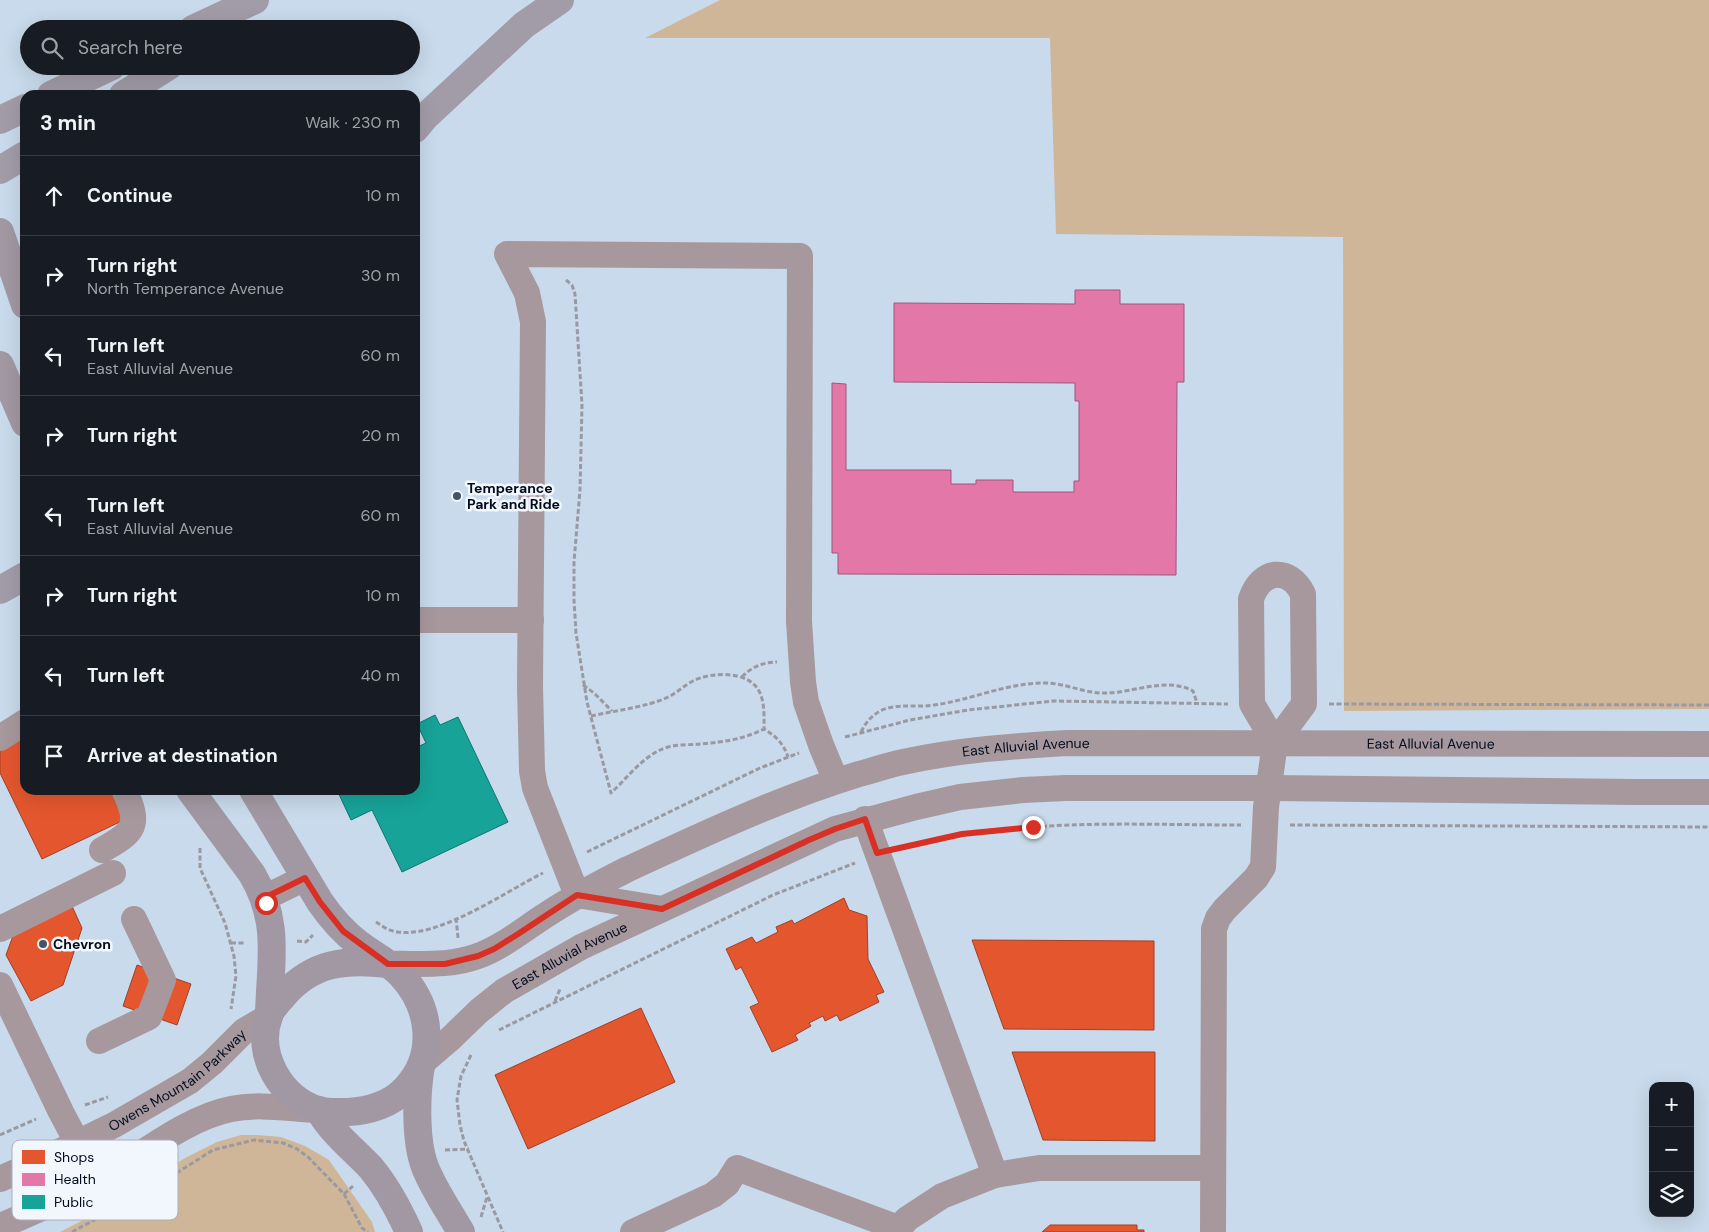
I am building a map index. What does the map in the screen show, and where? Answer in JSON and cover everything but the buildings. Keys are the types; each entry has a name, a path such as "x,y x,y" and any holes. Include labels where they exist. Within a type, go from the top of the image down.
{"highway":[{"path":"212,20 255,0"},
{"path":"244,20 276,0"},
{"path":"420,123 524,25 560,0"},
{"path":"60,90 92,75"},
{"path":"131,90 155,75"},
{"path":"0,120 20,110"},
{"path":"0,170 20,158"},
{"path":"0,590 20,579"}],"main road":[{"path":"0,232 20,290"},
{"path":"0,365 20,411"},
{"path":"194,795 252,874 264,898 270,919 272,941 266,1048 273,1072 280,1083 298,1101 319,1110 363,1111 379,1106 406,1089 422,1063"},
{"path":"257,795 320,902 343,931 401,975 413,991 423,1011 428,1032 418,1085 421,1151 424,1165 430,1178 461,1232"},
{"path":"269,1016 291,987 304,976 328,966 349,962 388,964"},
{"path":"319,1110 327,1125 372,1170 409,1232"}],"street":[{"path":"662,909 577,895 535,788 532,771 531,728 533,322 527,293 507,254 800,256 801,661 806,702 820,745 836,781"},
{"path":"1213,1232 1214,930 1218,918 1225,909 1262,871 1265,825 1275,743 1304,704 1305,604 1303,594 1292,580 1278,575 1269,576 1261,580 1254,588 1251,600 1252,704 1275,743"},
{"path":"420,620 531,620"},
{"path":"0,738 20,725"},
{"name":"East Alluvial Avenue","path":"388,964 445,964 478,956 494,949 577,895 627,870 740,819 836,781 901,762 946,753 990,747 1068,743 1709,744"},
{"name":"East Alluvial Avenue","path":"422,1063 479,1011 504,992 581,947 835,829 865,819 960,798 1022,790 1066,788 1709,792"},
{"path":"102,850 121,839 130,830 134,813 126,795"},
{"path":"865,819 995,1175"},
{"path":"0,928 113,873"},
{"path":"264,898 305,878"},
{"path":"99,1041 149,1017 162,980 134,919"},
{"path":"0,985 75,1140"},
{"name":"Owens Mountain Parkway","path":"85,1140 190,1081 212,1064 244,1031 269,1016"},
{"path":"165,1140 219,1112 250,1106 319,1110"},
{"path":"634,1232 714,1195 727,1184 738,1168 897,1230 907,1218 942,1196 995,1175 1039,1168 1213,1168"},
{"name":"Owens Mountain Parkway","path":"0,1179 12,1174"},
{"path":"0,1226 14,1220"}],"path":[{"path":"560,278 572,285 575,294 582,405 580,490 574,562 577,642 583,685 611,794 636,768 661,749 673,746 730,741 764,730"},
{"path":"742,677 748,670 765,664 801,661"},
{"path":"591,716 667,698 695,680 716,675 736,675 753,683 760,691 764,730"},
{"path":"860,732 872,716 898,705 933,706 999,690 1034,684 1058,684 1084,691 1106,693 1178,685 1194,691 1197,703"},
{"path":"583,685 612,711"},
{"path":"841,738 910,720 968,710 1052,701 1233,704"},
{"path":"1322,704 1709,705"},
{"path":"764,730 776,737 783,745 788,757"},
{"path":"590,850 760,768 802,751"},
{"path":"496,1031 773,895 877,853 962,834 1033,827 1094,825 1709,827"},
{"path":"200,868 226,923 234,956 236,976 234,1002 230,1015"},
{"path":"370,918 392,931 422,932 485,906 541,874"},
{"path":"476,1048 461,1076 457,1100 460,1125 464,1141 503,1232"},
{"path":"0,1135 37,1118 112,1095"},
{"path":"178,1172 213,1150 236,1143 254,1140 283,1143 297,1148 322,1170 344,1194 362,1228 368,1232"},
{"path":"72,1232 94,1220"}],"shaded area":[{"path":"720,0 1709,0 1709,709 1344,711 1343,237 1056,234 1050,38 645,38"},
{"path":"241,1135 257,1135 281,1137 305,1146 329,1160 372,1222 375,1232 60,1232 83,1220 178,1220 178,1163 217,1142"}],"place":[{"name":"Temperance Park and Ride","path":"457,496"},
{"name":"Chevron","path":"43,944"}],"route":[{"path":"266,903 264,898 305,878 332,920 360,945 388,964 445,964 478,956 494,949 577,895 662,909 809,840 865,819 877,853 962,834 1033,827"}]}
